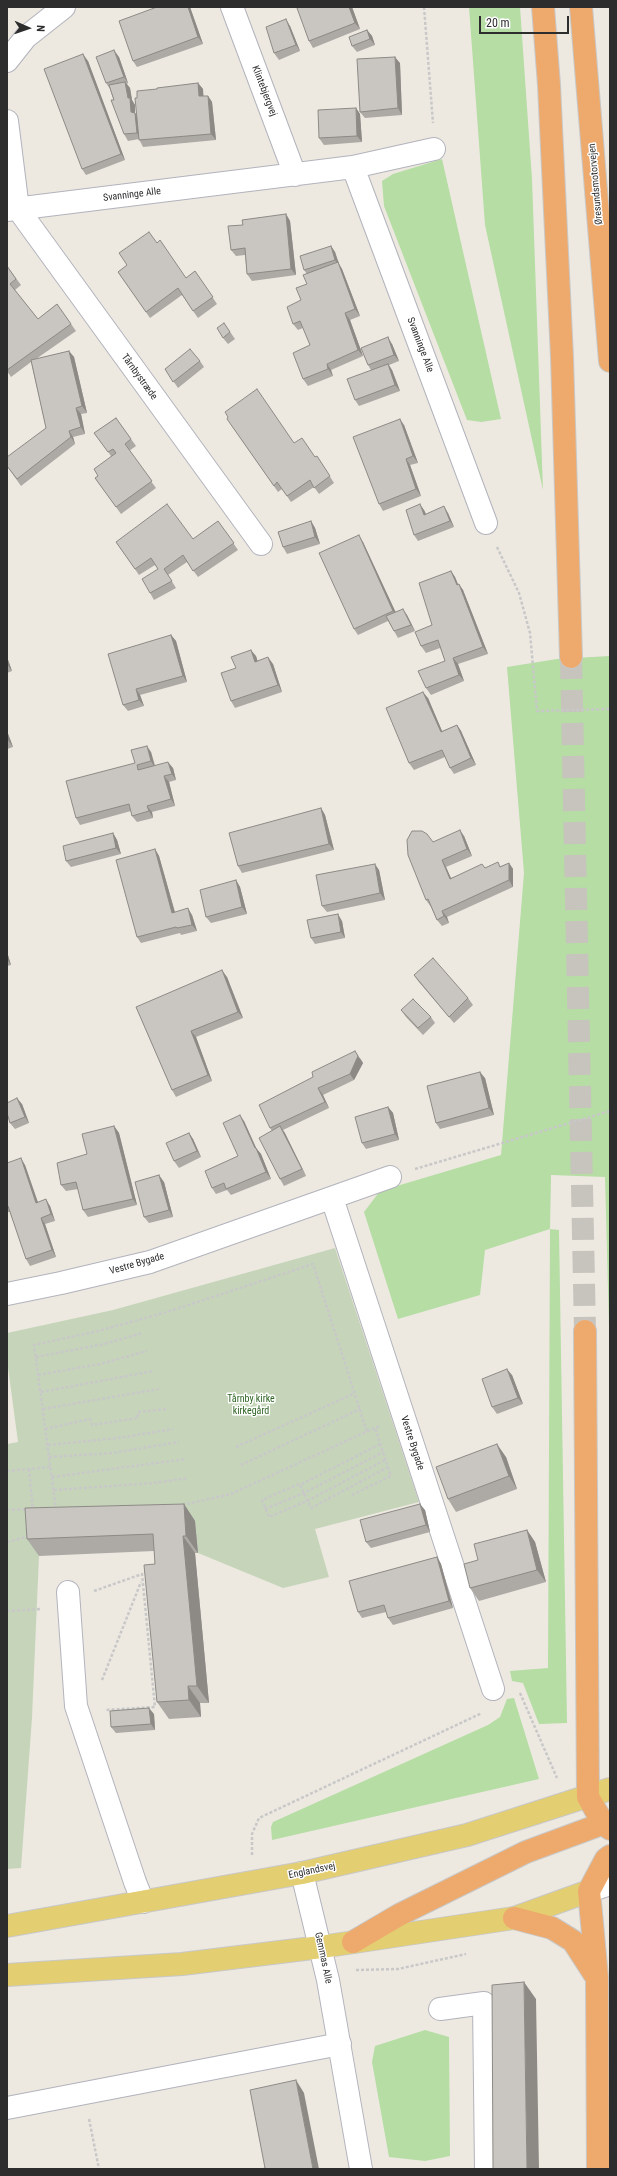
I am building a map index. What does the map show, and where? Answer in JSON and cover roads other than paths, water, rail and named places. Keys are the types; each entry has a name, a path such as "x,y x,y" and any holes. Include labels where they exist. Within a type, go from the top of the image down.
{"highway":[{"path":"543,7 549,85 562,357 571,657"},
{"name":"Øresundsmotorvejen","path":"581,7 610,361"},
{"path":"353,1942 399,1915 526,1852 608,1824 588,1797 585,1331"},
{"path":"598,2169 597,1977 589,1891 606,1859 610,1856"},
{"path":"514,1918 552,1928 573,1941 597,1977"}],"main road":[{"name":"Englandsvej","path":"7,1926 302,1874 467,1835 588,1797 610,1788"},
{"path":"7,1975 182,1964 321,1947 514,1918 589,1891"}],"street":[{"path":"7,61 26,36 64,7"},
{"name":"Klintebjergvej","path":"232,7 295,175"},
{"path":"7,121 12,210"},
{"name":"Svanninge Alle","path":"12,210 353,168 434,149"},
{"name":"Svanninge Alle","path":"353,168 486,523"},
{"name":"Tårnbystræde","path":"12,210 261,544"},
{"name":"Vestre Bygade","path":"7,1294 61,1284 150,1262 390,1177"},
{"name":"Vestre Bygade","path":"332,1198 493,1689"},
{"path":"69,1596 76,1706 143,1902"},
{"name":"Gemmas Alle","path":"302,1874 321,1947 340,2044 361,2169"},
{"path":"589,1891 610,1884"},
{"path":"440,2009 484,2003 486,2169"},
{"path":"7,2108 340,2044"}],"tunnel":[{"path":"571,657 585,1331"}],"park label":[{"name":"Tårnby kirke kirkegård","path":"251,1404"}]}
